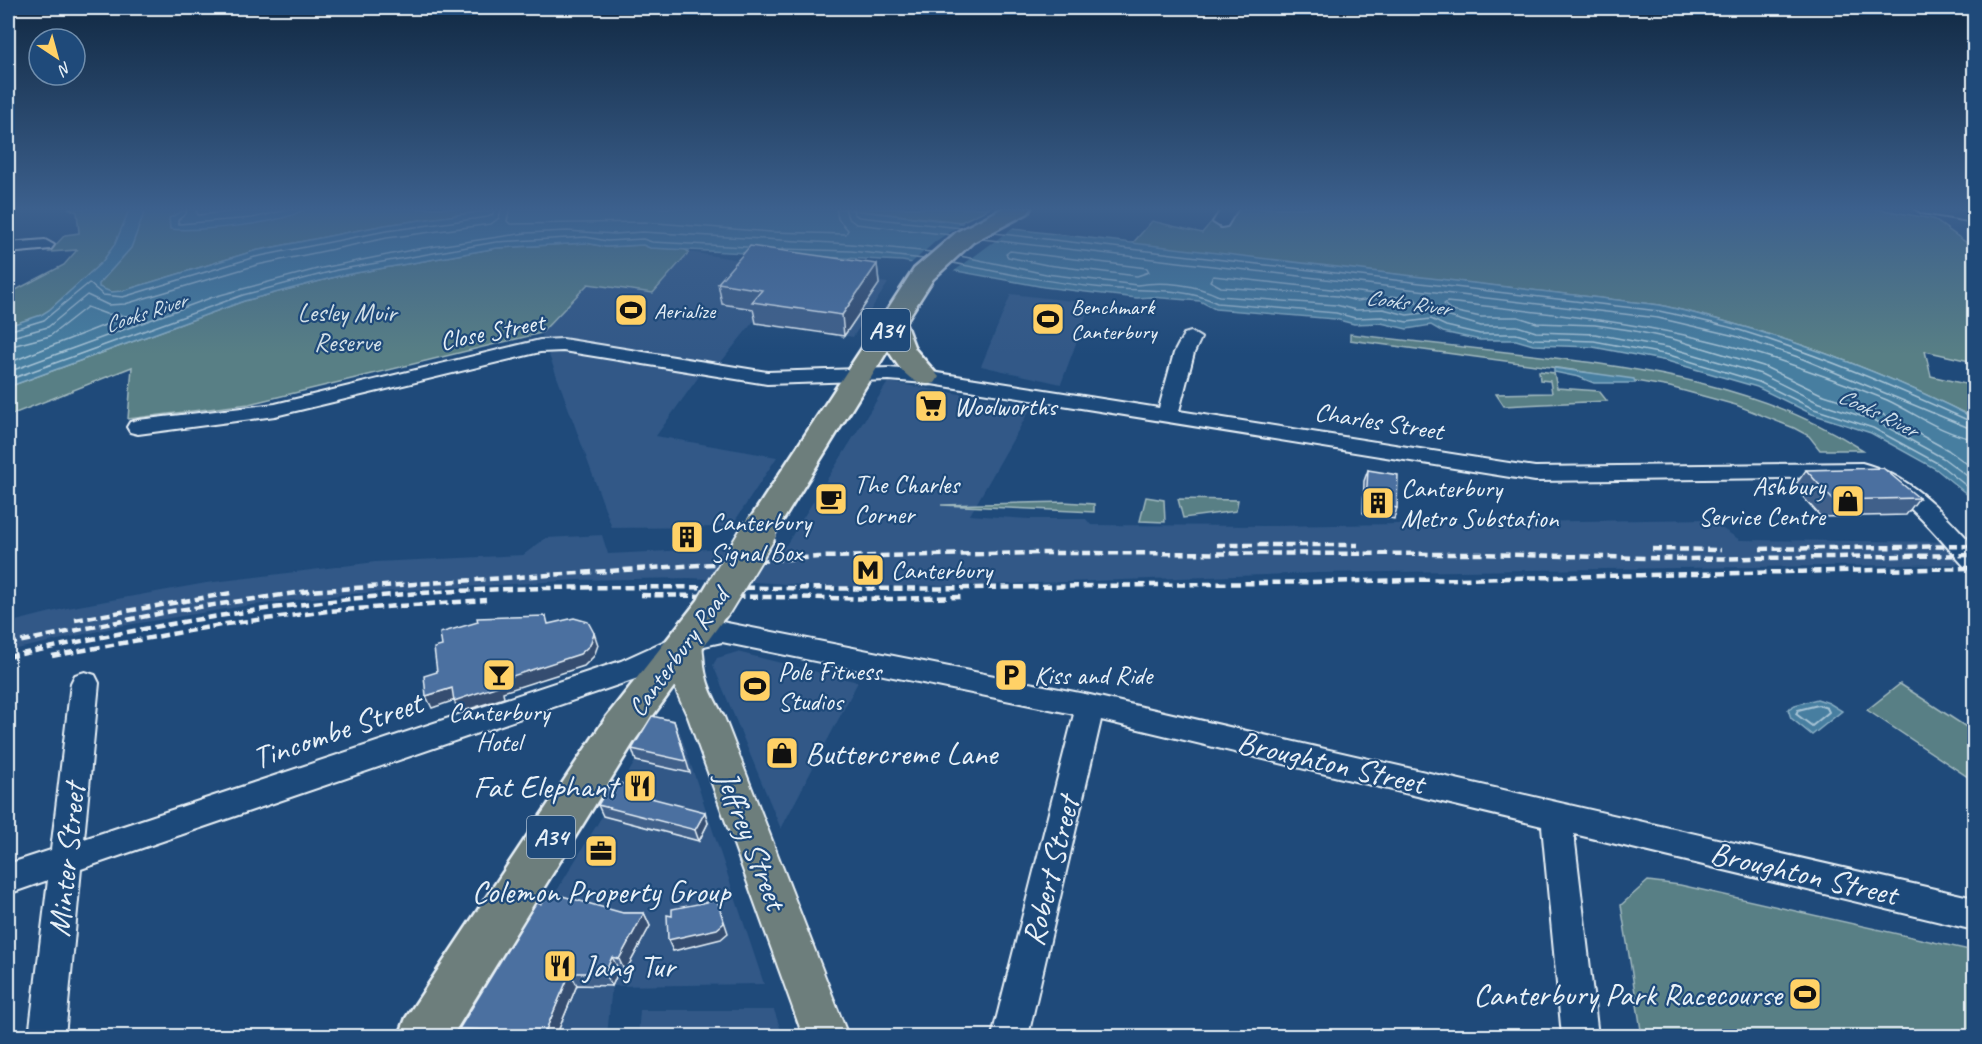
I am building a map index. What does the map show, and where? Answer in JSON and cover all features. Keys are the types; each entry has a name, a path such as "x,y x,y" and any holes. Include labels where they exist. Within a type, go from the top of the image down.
{"highway":[{"name":"Canterbury Road","path":"424,1036 621,728 715,604 914,285 942,257"},
{"path":"891,321 902,351 925,377"}],"main road":[{"name":"Jeffrey Street","path":"686,642 686,669 690,690 706,717 826,1036"}],"street":[{"name":"Close Street","path":"138,427 192,419 236,417 275,410 540,346 562,345 767,378 859,375"},
{"path":"1167,417 1187,346"},
{"name":"Charles Street","path":"859,375 925,377 1535,474 1852,469 1873,473 1909,494 1974,561"},
{"name":"Broughton Street","path":"686,642 713,633 731,633 1090,706 1974,914"},
{"name":"Tincombe Street","path":"8,879 631,669 686,642"},
{"name":"Minter Street","path":"47,1036 85,683"},
{"name":"Robert Street","path":"1010,1036 1090,706"},
{"path":"1556,814 1580,1036"}],"shaded area":[{"path":"685,257 719,257 888,283 853,337 753,322 722,361 700,375 656,436 777,457 731,527 612,528 541,333 588,284 653,293"},
{"path":"1011,294 1091,303 1061,384 981,366"},
{"path":"888,382 1032,406 970,515 1029,519 1086,519 1091,525 1273,526 1707,519 1740,540 1974,542 1974,564 1318,573 981,585 833,587 690,578 578,580 348,594 244,606 121,626 8,651 8,623 67,608 206,583 375,562 523,555 546,538 602,535 608,554 786,545"},
{"path":"737,652 858,682 781,829 713,665 717,658"},
{"path":"656,727 679,729 764,984 612,986 607,1036 469,1036"},
{"path":"640,1010 774,1010 783,1036 638,1036"}],"green space":[{"path":"71,257 235,257 8,326 8,294 64,265"},
{"name":"Lesley Muir Reserve","path":"448,257 685,257 653,293 588,284 541,333 249,404 128,419 132,367 8,416 8,387 244,301 339,276"},
{"path":"1242,257 1974,257 1974,362 1925,351 1931,376 1974,386 1974,418 1860,366 1781,338 1660,305"},
{"path":"1350,334 1575,360 1661,374 1745,396 1785,410 1825,428 1863,450 1820,450 1809,436 1794,428 1736,405 1670,387 1572,370 1350,340"},
{"path":"1539,371 1554,373 1557,388 1599,391 1607,401 1504,406 1496,394 1552,393 1550,381 1540,380"},
{"path":"1146,497 1164,500 1165,522 1140,521"},
{"path":"1178,499 1238,500 1236,511 1183,518"},
{"path":"1064,502 1094,504 1094,512 941,505"},
{"path":"1900,684 1974,732 1974,781 1867,710"},
{"name":"Canterbury Park Racecourse","path":"1648,881 1680,885 1974,951 1974,1036 1642,1036 1621,905"}],"water":[{"name":"Cooks River","path":"106,257 123,257 99,284 99,287 111,292 122,291 235,257 448,257 339,276 244,301 8,387 8,326 49,310"},
{"name":"Cooks River","path":"819,257 1249,257 1660,305 1781,338 1860,366 1974,418 1974,500 1936,469 1871,433 1812,414 1757,387 1667,361 1593,347 1533,345 1516,340 1480,340 1443,332 1431,325 1407,329 1381,323 1354,324 1335,319 1215,309 1200,301 1137,298 1044,287 902,261"},
{"path":"1554,368 1634,379 1635,383 1594,383 1579,377 1554,372"},
{"path":"1817,699 1842,711 1812,735 1791,718 1788,709"}],"pier":[{"path":"918,257 974,257 953,272 909,265"}],"building":[{"path":"741,257 826,257 877,264 842,315 752,302 762,290 718,283"},
{"path":"1883,468 1919,498 1833,500 1806,470"},
{"path":"1368,470 1398,475 1397,508 1366,502"},
{"name":"Canterbury Hotel","path":"546,616 548,624 574,618 588,622 594,633 590,645 580,654 497,681 498,686 454,701 452,688 426,696 424,676 437,672 434,648 442,646 440,633 478,622 477,618"},
{"path":"652,716 674,721 686,761 632,749"},
{"path":"612,781 650,791 647,797 705,812 695,830 598,805"},
{"path":"548,892 623,913 644,913 619,959 612,957 605,973 570,973 545,1032 459,1029 536,903 541,904"},
{"path":"717,900 724,923 717,929 668,940 667,915 672,916 672,909"}],"railway":[{"path":"1217,545 1358,545"},
{"path":"1760,549 1974,546"},
{"path":"1652,549 1721,550"},
{"path":"8,644 172,611 309,591 818,557 1044,553 1478,554 1688,559 1974,555"},
{"path":"8,657 168,624 330,601 439,592 639,587 973,588 1974,568"},
{"path":"75,620 231,593"},
{"path":"641,595 891,599 962,597"},
{"path":"52,656 226,624 328,611 486,600"}],"place":[{"name":"Aerialize","path":"631,310"},
{"name":"Benchmark Canterbury","path":"1048,319"},
{"name":"Woolworths","path":"931,406"},
{"name":"The Charles Corner","path":"831,499"},
{"name":"Ashbury Service Centre","path":"1848,501"},
{"name":"Canterbury Metro Substation","path":"1378,503"},
{"name":"Canterbury Signal Box","path":"687,537"},
{"name":"Canterbury","path":"868,570"},
{"name":"Canterbury Hotel","path":"499,675"},
{"name":"Kiss and Ride","path":"1011,675"},
{"name":"Pole Fitness Studios","path":"755,686"},
{"name":"Buttercreme Lane","path":"782,753"},
{"name":"Fat Elephant","path":"640,786"},
{"name":"Colemon Property Group","path":"601,851"},
{"name":"Jang Tur","path":"560,966"},
{"name":"Canterbury Park Racecourse","path":"1805,994"}]}
